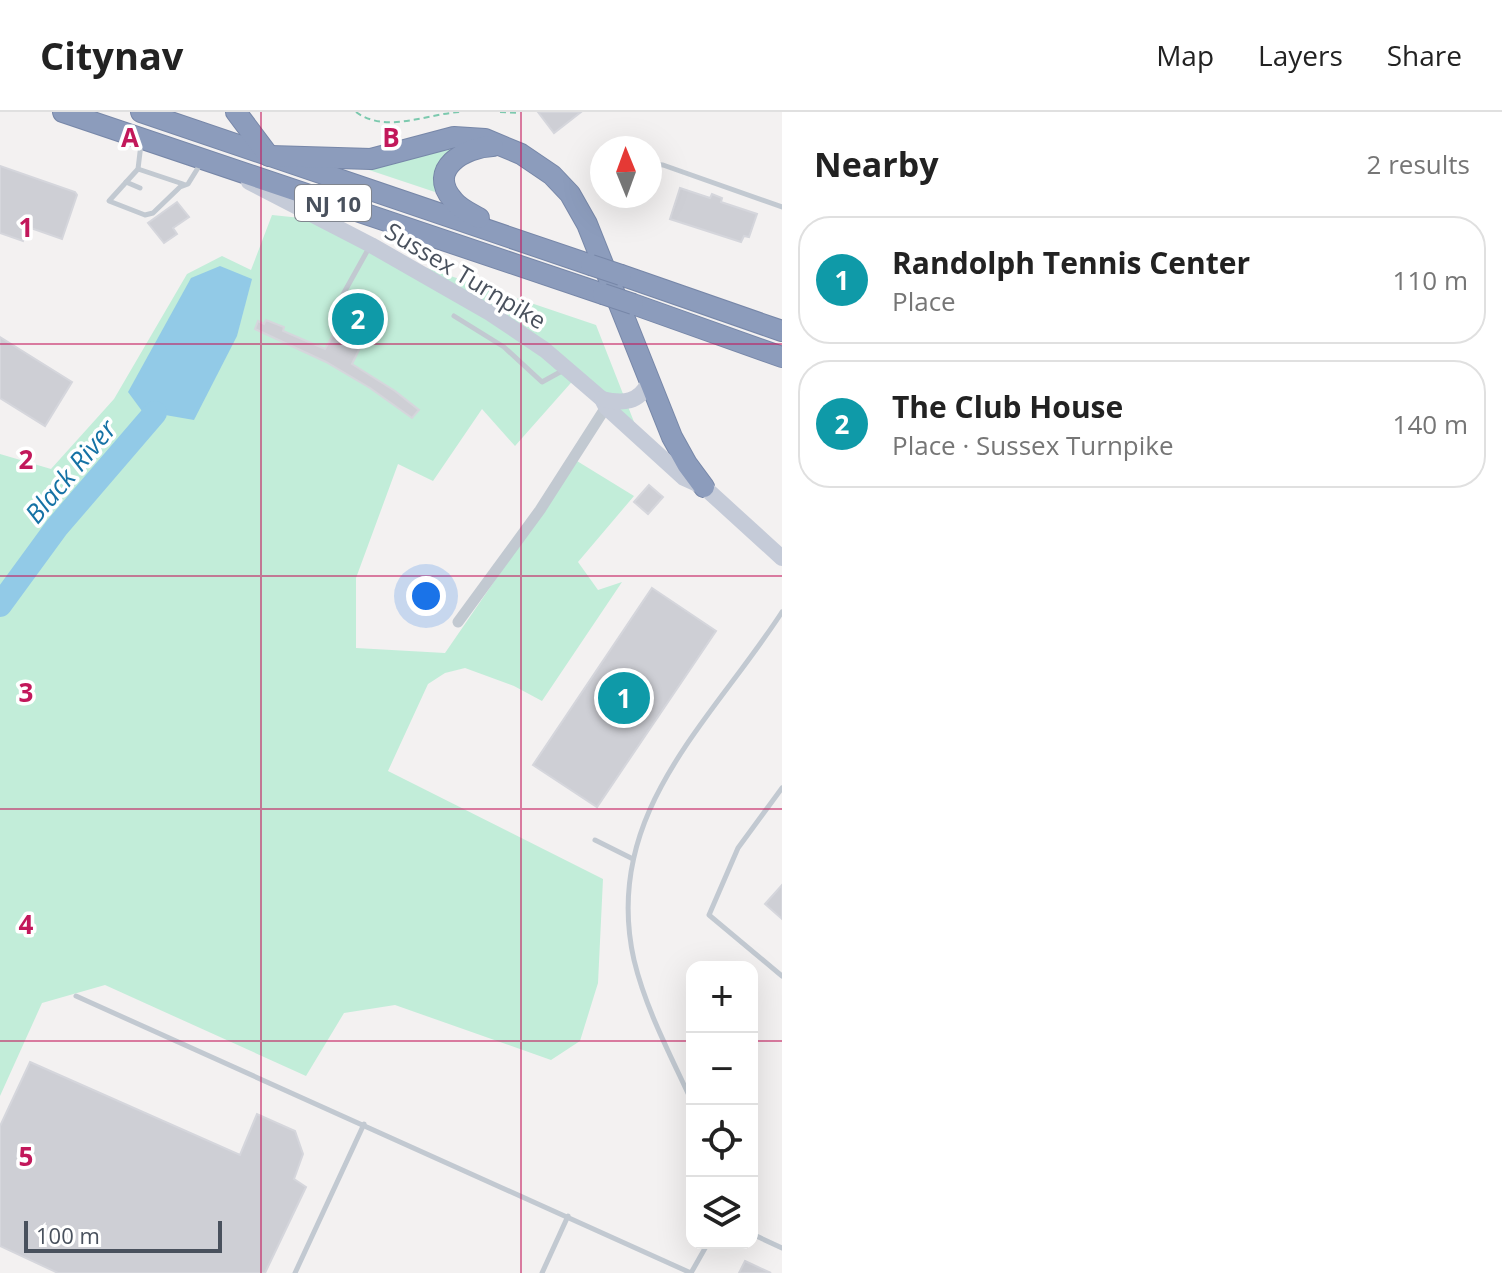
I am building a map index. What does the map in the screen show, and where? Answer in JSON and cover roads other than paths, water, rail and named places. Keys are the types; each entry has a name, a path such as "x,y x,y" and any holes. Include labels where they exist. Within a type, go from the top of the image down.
{"highway":[{"name":"NJ 10","path":"63,112 782,357"},
{"name":"NJ 10","path":"141,112 781,328"},
{"path":"236,112 270,156 371,159 444,139 468,136 505,148 538,164 552,175 578,208 672,437 704,487"},
{"path":"505,148 485,146 464,151 448,166 446,184 449,196 459,206 520,241"}],"main road":[{"name":"Sussex Turnpike","path":"205,160 371,245 503,321 545,350 684,478 704,487 782,558"},
{"path":"604,403 629,402 645,391 649,382"}],"street":[{"path":"458,622 540,510 604,403"}],"lane":[{"path":"142,139 138,169 109,201 145,215 153,213 185,185 205,160"},
{"path":"662,165 782,207"},
{"path":"138,169 185,185"},
{"path":"126,182 140,188"},
{"path":"159,195 168,198"},
{"path":"341,298 371,245"},
{"path":"454,316 504,347 542,382 567,369"},
{"path":"686,1089 657,1026 634,959 629,919 633,859 656,792 666,775 782,612"},
{"path":"774,624 782,621"},
{"path":"782,788 738,848 709,915 782,976"},
{"path":"595,840 633,859"},
{"path":"76,996 691,1273 705,1249"},
{"path":"295,1273 364,1124"},
{"path":"542,1273 568,1216"},
{"path":"758,1237 782,1248"}],"water":[{"path":"220,266 252,279 237,336 194,420 142,411 128,392 191,278"}],"waterway":[{"name":"Black River","path":"0,605 57,527 155,413"}],"place":[{"name":"The Club House","path":"358,319"},
{"name":"Randolph Tennis Center","path":"624,698"}]}
